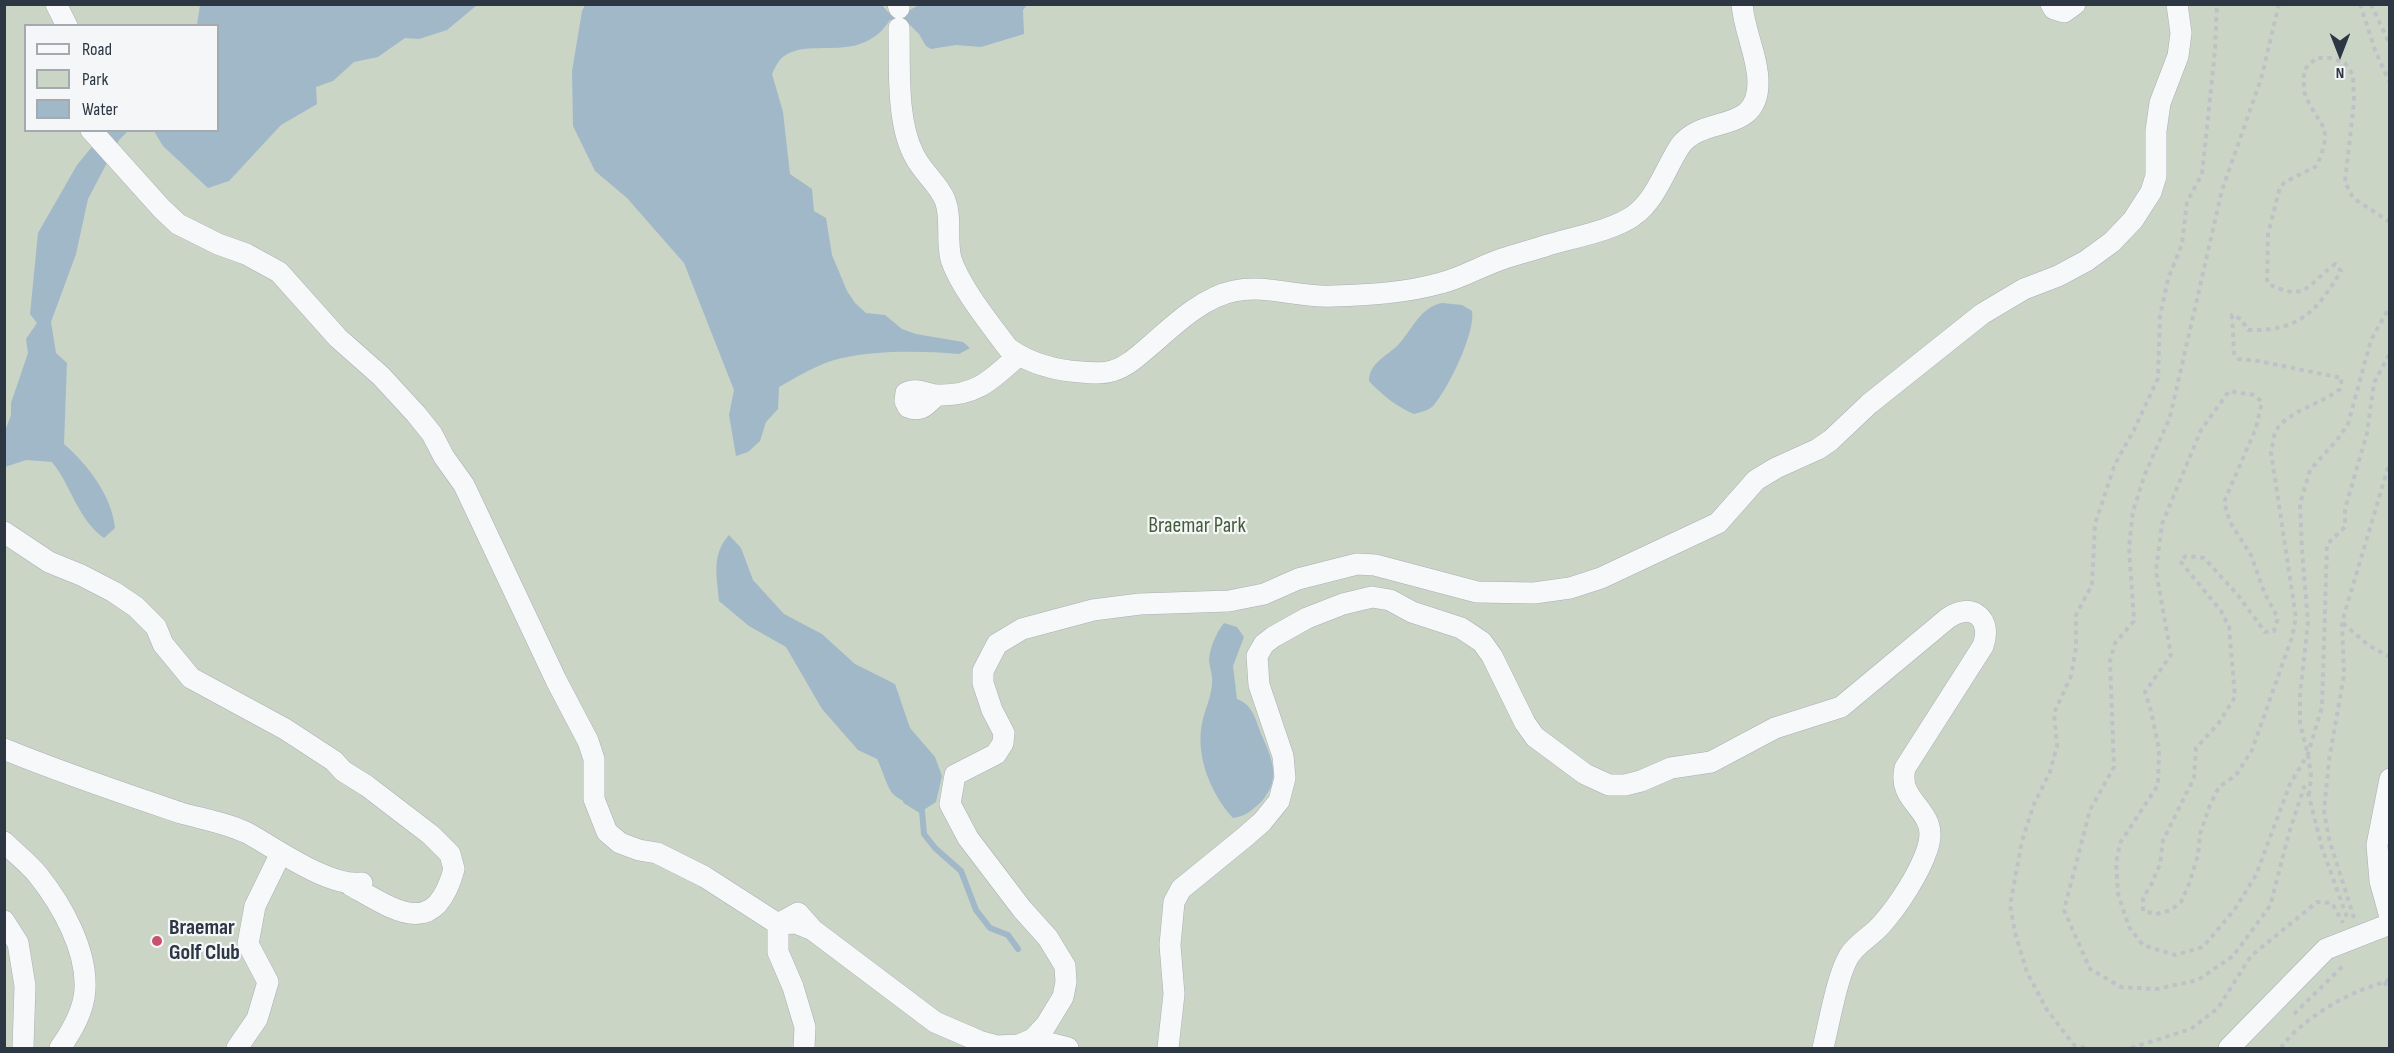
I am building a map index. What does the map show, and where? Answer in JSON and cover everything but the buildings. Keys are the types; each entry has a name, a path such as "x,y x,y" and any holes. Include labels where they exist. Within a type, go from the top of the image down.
{"street":[{"path":"56,4 66,24"},
{"path":"898,14 906,134 914,155 939,188 945,200 948,210 949,250 952,262 981,310 1008,348 1030,362 1058,369 1090,373 1114,371 1137,357 1194,312 1228,292 1252,288 1330,296 1407,291 1444,282 1501,259 1623,222 1633,216 1651,197 1681,145 1690,136 1742,117 1753,106 1757,96 1758,81 1742,4"},
{"path":"2051,4 2054,9 2064,12 2075,4"},
{"path":"778,924 791,915 798,914 813,930 935,1022 979,1041 997,1046 1019,1045 1033,1039 1046,1025 1063,998 1066,982 1065,966 1048,938 1022,909 968,838 950,804 955,775 996,754 1003,743 1004,733 992,710 983,683 983,671 997,644 1022,629 1093,610 1140,604 1229,601 1264,594 1298,579 1357,564 1375,566 1477,592 1534,593 1570,588 1601,578 1718,523 1756,480 1818,449 1831,440 1869,404 1982,314 2024,289 2064,273 2086,261 2112,242 2133,220 2151,192 2156,176 2156,131 2160,103 2178,56 2181,33 2177,4"},
{"path":"93,132 178,224 218,244 246,254 279,272 338,338 398,393 432,434 468,494 556,680 588,741 594,759 594,799 607,832 620,843 639,850 657,853 686,867 778,924"},
{"path":"937,395 980,388 1018,356"},
{"path":"4,532 49,562 114,592 136,607 156,627 163,644 191,678 233,703 276,724 334,761 343,771 414,821 450,854 454,869 452,879 440,902 431,911 412,914 399,911 380,902 376,886 362,883 350,885 280,855 249,834 104,787 4,748"},
{"path":"1168,1048 1174,994 1170,945 1174,902 1185,885 1262,822 1279,801 1285,778 1283,756 1258,685 1257,656 1264,644 1273,637 1307,618 1343,604 1372,597 1390,600 1412,612 1461,628 1482,642 1492,656 1525,723 1535,737 1591,777 1609,784 1625,785 1641,782 1671,768 1711,762 1775,728 1841,707 1955,613 1966,611 1976,614 1985,624 1986,638 1983,646 1905,768 1902,778 1905,792 1928,821 1931,836 1928,850 1920,868 1888,916 1849,957 1823,1048"},
{"path":"2390,779 2377,845 2380,882 2390,917"},
{"path":"4,842 38,875 69,924 84,961 85,990 76,1025 60,1048"},
{"path":"237,1048 257,1019 268,982 248,944 255,906 280,855"},
{"path":"4,921 18,943 25,986 23,1048"},
{"path":"778,924 778,952 793,987 797,1007 805,1027 804,1048"},
{"path":"2229,1048 2326,949 2390,924"},
{"path":"1033,1039 1068,1048"}],"path":[{"path":"2085,1048 2074,1046 2047,1010 2027,972 2015,933 2010,905 2022,841 2034,804 2050,772 2057,746 2054,713 2071,676 2076,647 2076,615 2092,585 2095,524 2115,464 2134,430 2157,378 2157,339 2164,297 2168,279 2182,244 2187,202 2202,174 2215,51 2217,4"},
{"path":"2279,4 2261,79 2222,190 2170,417 2145,474 2133,511 2129,547 2134,621 2115,643 2110,661 2114,767 2090,810 2064,910 2090,969 2121,987 2157,989 2198,981 2233,956 2270,906 2304,787 2309,796 2322,848 2354,938"},
{"path":"2360,4 2375,50 2390,83"},
{"path":"2371,4 2390,45"},
{"path":"2390,222 2353,198 2346,182 2354,102 2353,75 2345,63 2331,58 2316,58 2304,70 2304,93 2325,129 2325,146 2317,166 2285,182 2280,187 2268,234 2267,283 2294,293 2308,289 2335,264 2341,271 2314,310 2300,321 2268,330 2248,330 2241,319 2232,315 2234,353 2238,359 2342,378 2340,389 2324,400 2289,417 2276,430 2271,452 2296,618 2292,637 2252,750 2236,775 2219,787 2210,805 2200,834 2198,855 2181,902 2171,910 2156,915 2143,911 2143,898 2160,864 2163,840 2194,778 2196,748 2218,724 2235,697 2229,627 2211,597 2180,561 2186,556 2204,558 2237,594 2265,633 2274,631 2278,618 2264,592 2251,555 2230,522 2224,502 2256,428 2262,402 2254,395 2229,391 2201,430 2162,524 2156,571 2170,655 2145,692 2159,749 2158,785 2120,843 2116,863 2118,894 2129,927 2144,945 2175,955 2202,947 2229,917 2256,875 2290,783 2308,754 2322,707 2327,544 2344,527 2345,509 2367,433 2374,383 2390,353"},
{"path":"2309,796 2311,776 2300,724 2308,622 2301,504 2310,470 2348,424 2371,340 2390,306"},
{"path":"2354,938 2354,913 2329,839 2324,811 2329,760 2344,675 2342,622 2390,461"},
{"path":"2342,622 2368,645 2388,656"},
{"path":"2131,1048 2191,1029 2218,1008 2251,956 2317,902 2332,903 2340,920 2354,938"},
{"path":"2281,1048 2288,1037 2331,1006 2358,991 2390,979"},
{"path":"2384,982 2390,990"}],"green space":[{"name":"Braemar Park","path":"5,5 2389,5 2389,1048 5,1048"}],"water":[{"path":"201,4 477,5 447,30 419,39 405,38 378,57 354,62 333,81 316,87 317,104 281,125 229,181 208,188 163,146 155,132 219,132 219,24 197,24"},
{"path":"881,4 889,13 906,12 919,5 1027,5 1023,10 1024,34 981,47 956,45 931,49 906,21 890,20 877,35 863,43 847,47 802,49 790,53 779,61 772,74 783,112 790,174 812,189 814,211 826,218 832,255 847,291 855,303 866,313 885,315 902,329 916,334 963,342 970,348 959,354 885,352 842,358 817,366 779,387 778,409 766,422 760,441 748,452 736,456 729,415 734,390 684,263 627,198 595,171 573,126 572,71 582,11 585,5"},
{"path":"104,132 127,132 119,140 88,199 76,254 51,322 56,353 67,363 64,444 90,471 109,504 115,528 104,538 95,531 81,512 52,462 26,460 5,467 5,431 11,415 11,403 28,353 26,339 37,323 30,314 38,233 77,165"},
{"path":"1442,303 1462,305 1472,311 1470,333 1445,389 1432,407 1414,414 1379,391 1369,381 1370,375 1379,360 1398,345 1422,314"},
{"path":"729,535 741,548 753,580 784,614 822,634 855,664 895,684 910,728 935,757 942,776 936,802 922,811 893,794 877,759 858,750 822,709 786,647 749,626 719,601 717,558"},
{"path":"1224,623 1237,627 1244,637 1233,666 1237,699 1247,705 1254,714 1273,770 1271,786 1261,802 1248,813 1233,818 1211,785 1202,759 1201,745 1203,719 1212,684 1209,656"}],"waterway":[{"path":"906,798 906,801 922,811 924,834 935,848 961,871 976,910 990,928 1008,935 1018,949"}],"place":[{"name":"Braemar Golf Club","path":"157,941"}]}
